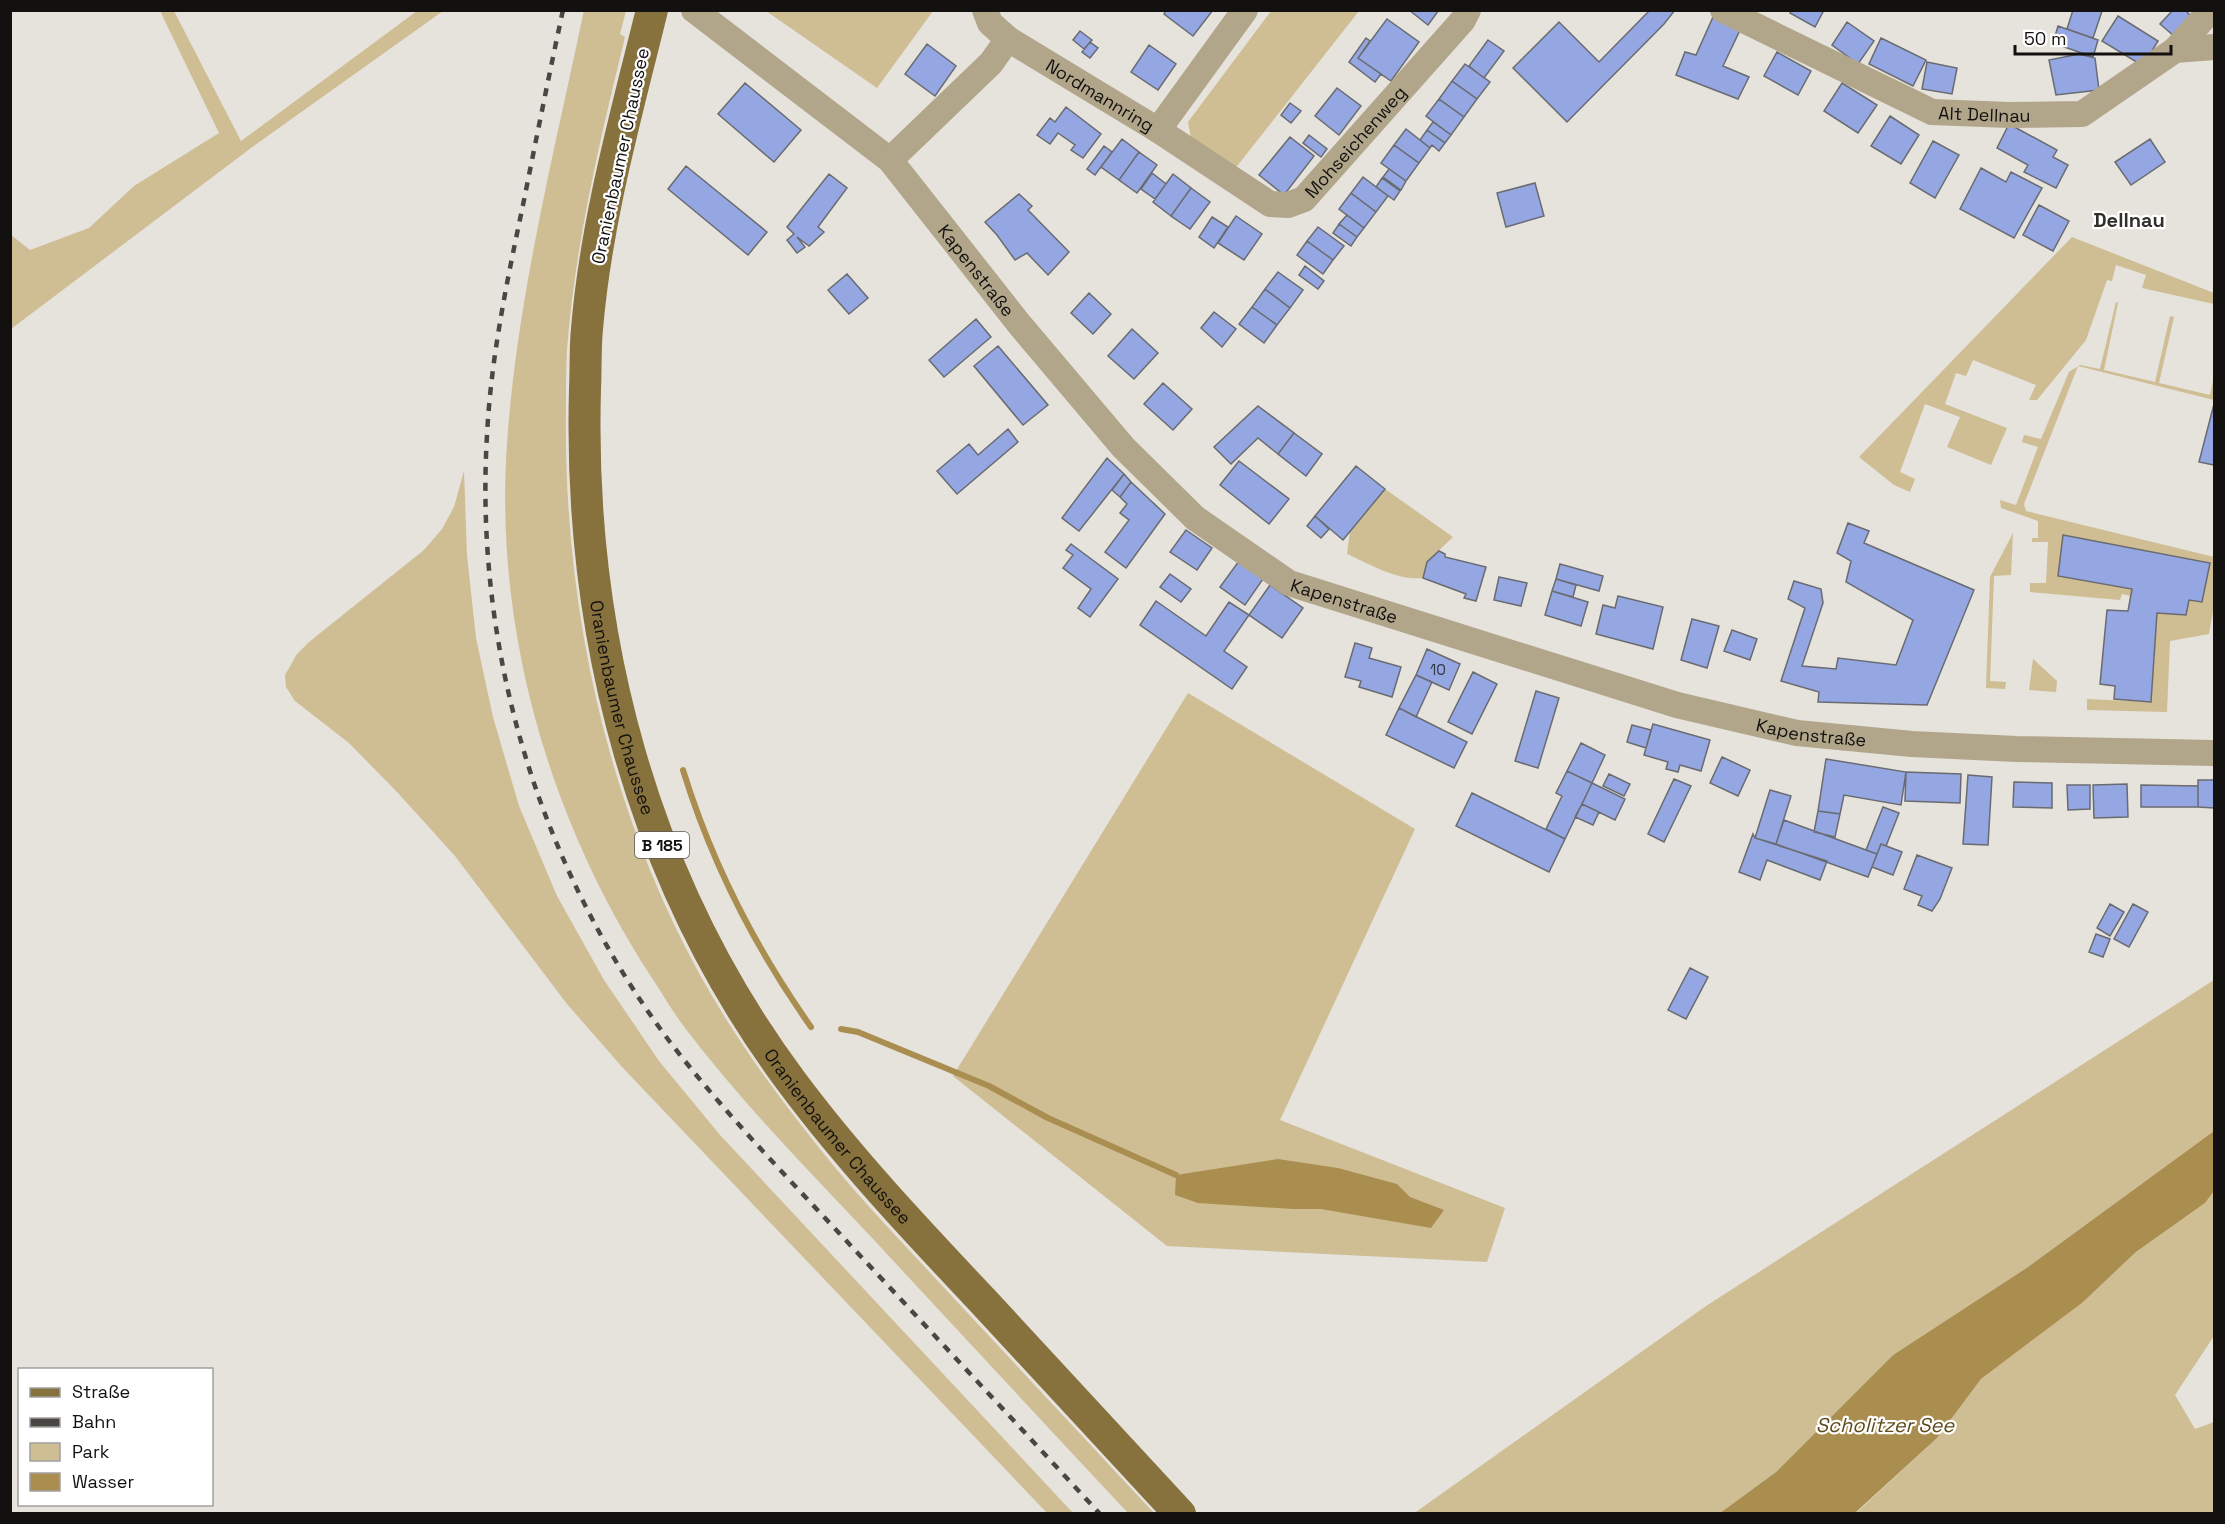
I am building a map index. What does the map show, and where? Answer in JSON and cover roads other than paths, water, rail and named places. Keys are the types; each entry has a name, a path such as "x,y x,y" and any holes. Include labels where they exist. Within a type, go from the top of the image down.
{"main road":[{"name":"Oranienbaumer Chaussee","path":"652,10 601,229 587,329 584,433 586,505 591,563 612,689 636,778 662,847 698,928 730,986 788,1078 894,1207 1180,1514"}],"street":[{"name":"Kapenstraße","path":"694,10 890,160 1020,325 1123,447 1195,518 1289,583 1677,705 1797,733 1912,744 2016,749 2214,753"},
{"name":"Nordmannring","path":"985,10 990,22 1008,39 1158,130 1245,10"},
{"name":"Mohseichenweg","path":"1158,130 1270,204 1288,205 1304,199 1463,20 1468,10"},
{"name":"Alt Dellnau","path":"1723,10 1932,112 2009,115 2082,114 2175,50 2214,46"},
{"path":"2175,50 2211,10"},
{"path":"890,160 991,63 1008,39"}],"water":[{"name":"Scholitzer See","path":"2214,1131 2214,1191 2205,1203 2136,1252 2082,1303 1981,1379 1937,1438 1855,1513 1720,1513 1776,1472 1893,1355 2028,1267"},
{"path":"1278,1159 1338,1168 1397,1184 1410,1197 1444,1210 1431,1228 1321,1209 1198,1203 1175,1195 1176,1175"}],"waterway":[{"path":"683,770 721,871 772,967 811,1027"},
{"path":"841,1029 858,1032 989,1086 1048,1118 1176,1175"}],"railway":[{"path":"563,10 500,319 487,435 486,516 492,597 505,676 525,755 552,831 585,905 624,975 691,1069 759,1147 1100,1514"}],"district":[{"name":"Dellnau","path":"2129,220"}]}
